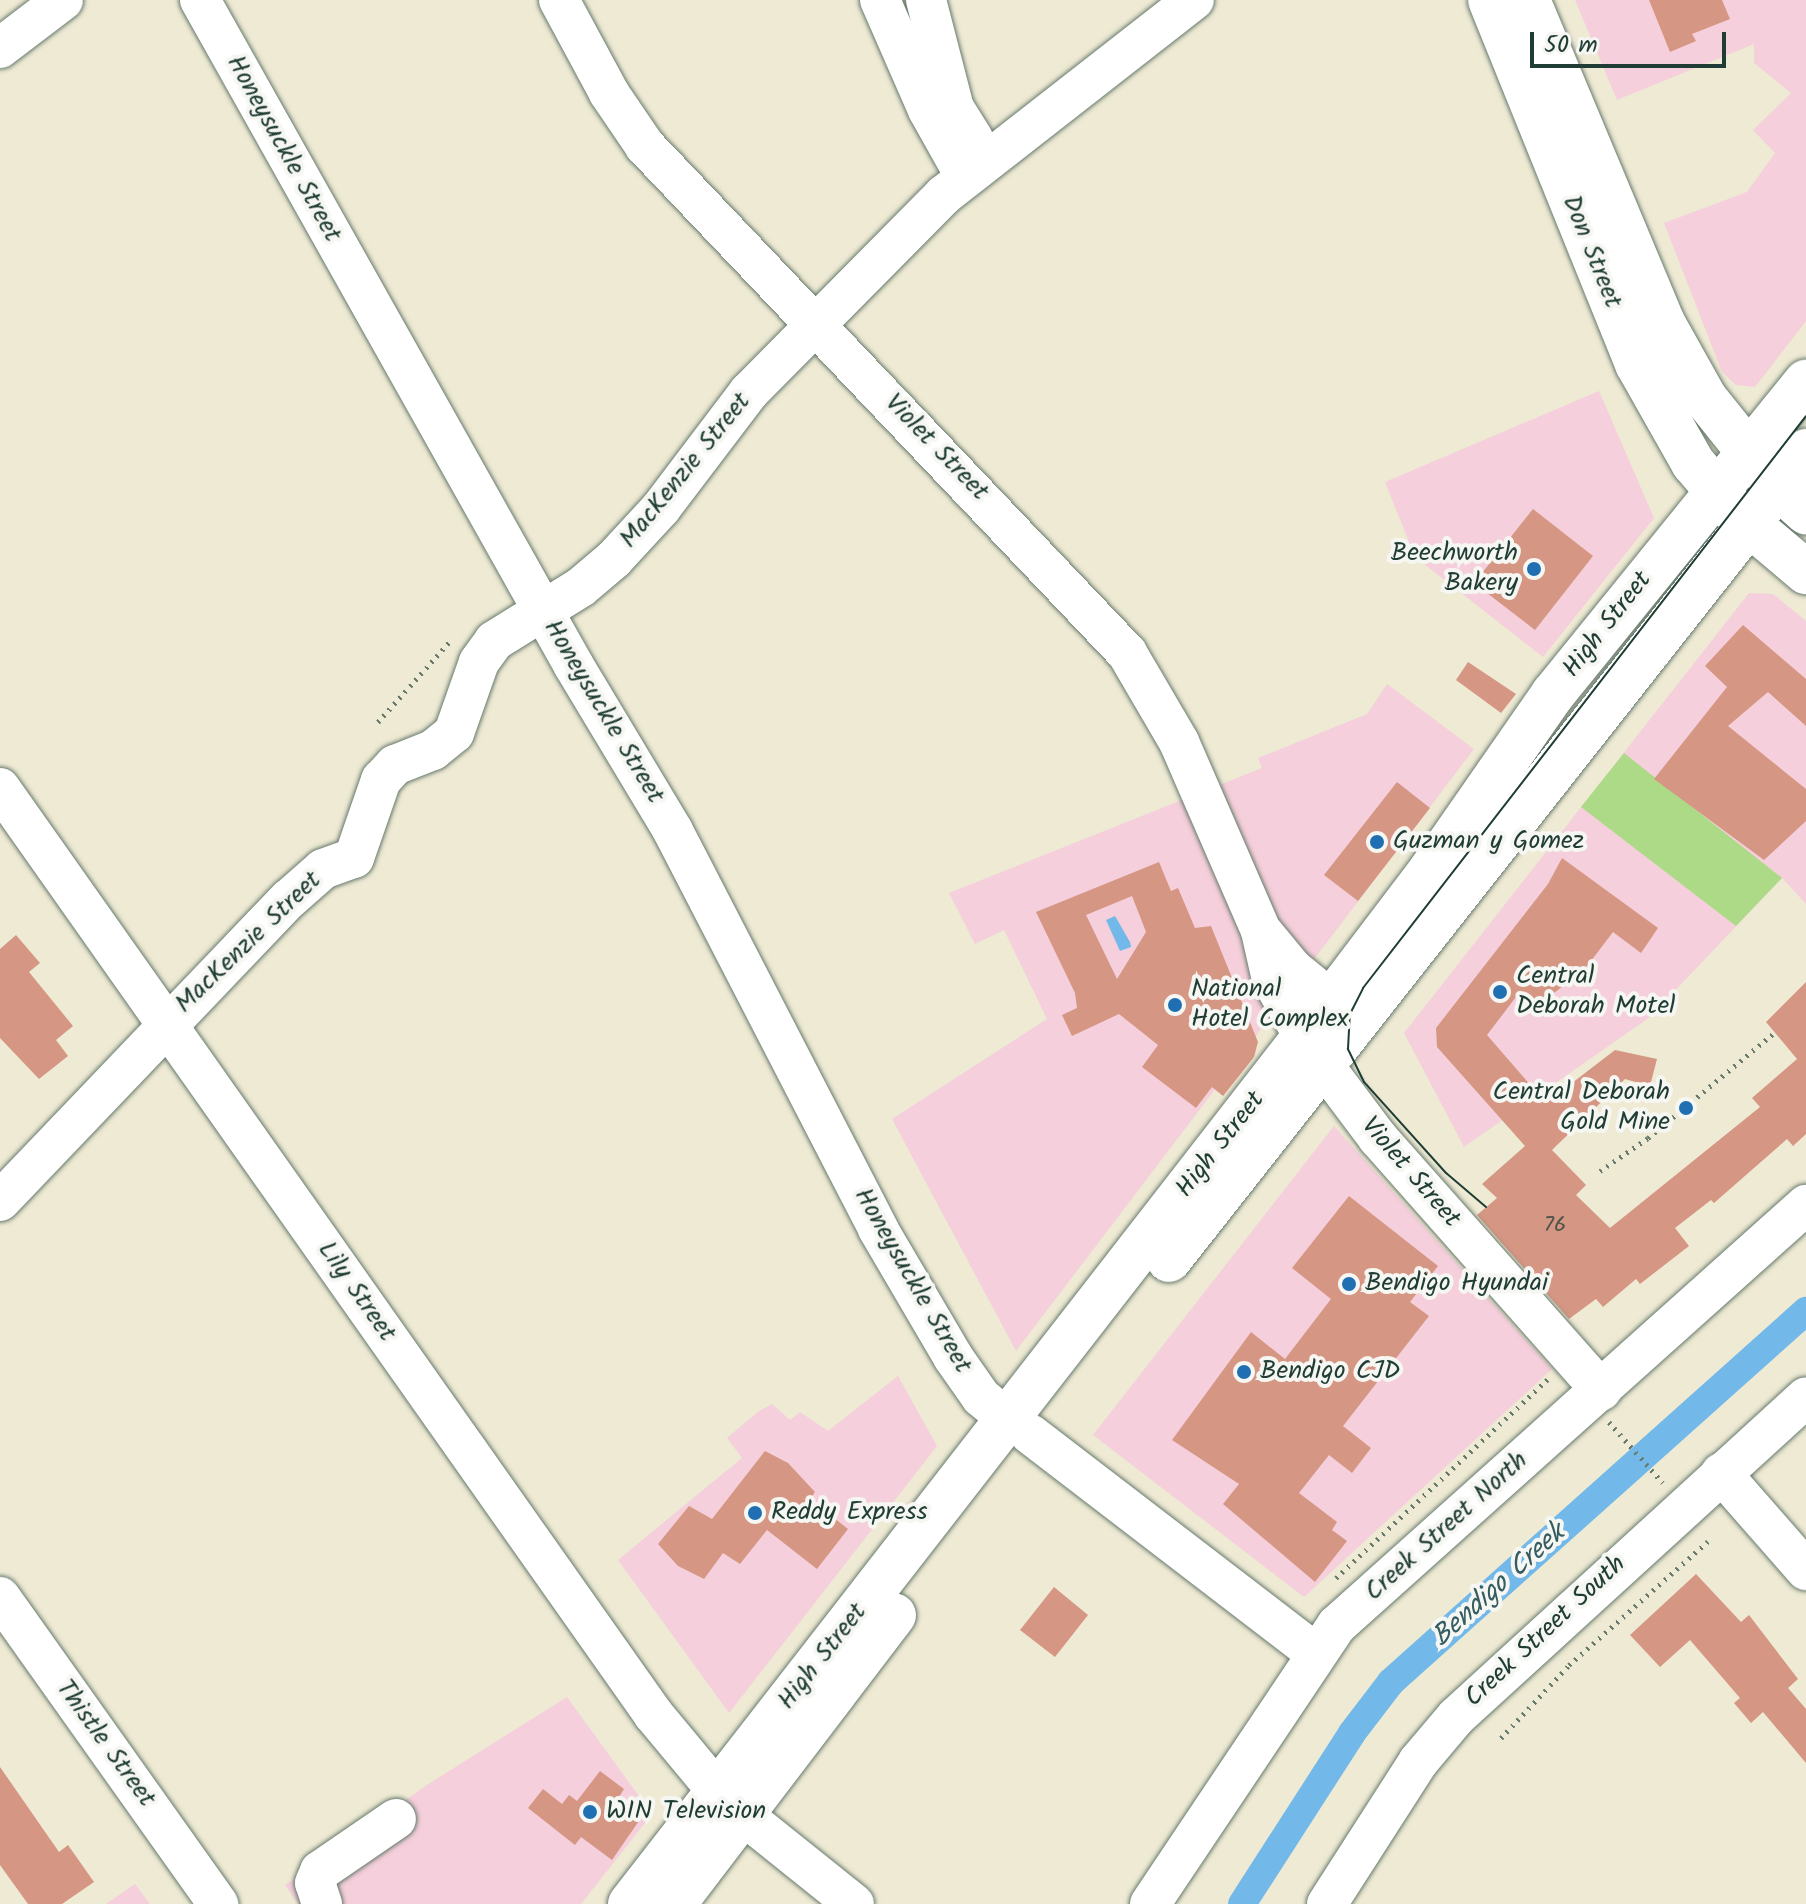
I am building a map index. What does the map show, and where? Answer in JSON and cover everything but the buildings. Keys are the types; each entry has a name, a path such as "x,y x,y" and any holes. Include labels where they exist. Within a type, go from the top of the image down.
{"main road":[{"name":"Don Street","path":"1490,0 1637,364 1693,463 1749,524 1806,572"},
{"name":"Don Street","path":"1528,0 1662,321 1691,376 1747,453 1792,499"},
{"name":"High Street","path":"1467,852 1553,694 1806,382"},
{"name":"High Street","path":"630,1904 731,1803 1467,852 1749,524 1792,499 1806,451"},
{"name":"High Street","path":"674,1904 731,1803"}],"street":[{"path":"0,48 63,0"},
{"name":"Honeysuckle Street","path":"200,0 544,611 673,831 878,1229 953,1357 982,1398 1314,1652"},
{"name":"Violet Street","path":"559,0 609,93 645,146 818,323 1127,653 1179,742 1261,931 1272,980 1314,1052 1378,1138 1601,1390"},
{"path":"880,0 932,119 976,167"},
{"path":"926,0 945,59 954,108 976,167"},
{"name":"MacKenzie Street","path":"0,1201 166,1022 323,869 341,866 358,854 376,788 390,768 433,750 454,733 487,648 595,576 633,540 728,416 976,167 1194,0"},
{"name":"Lily Street","path":"0,788 654,1715 731,1803 854,1904"},
{"name":"Violet Street","path":"1261,931 1293,969 1346,1010"},
{"name":"Creek Street North","path":"1150,1904 1314,1652 1337,1625 1806,1205"},
{"name":"Creek Street South","path":"1327,1904 1418,1762 1456,1717 1806,1397"},
{"path":"1721,1473 1806,1570"},
{"name":"Thistle Street","path":"0,1597 218,1900"},
{"path":"322,1904 315,1889 320,1871 396,1819"}],"path":[{"path":"378,722 457,633"},
{"path":"1600,1171 1648,1138 1775,1032"},
{"path":"1329,1585 1557,1371"},
{"path":"1616,1430 1665,1485"},
{"path":"1501,1738 1569,1665 1708,1541"}],"shaded area":[{"path":"1575,0 1806,0 1806,321 1755,387 1736,385 1722,372 1664,223 1747,192 1775,153 1753,130 1791,93 1754,63 1754,44 1617,100"},
{"path":"1599,391 1654,518 1543,657 1415,557 1385,482"},
{"path":"1749,593 1773,594 1806,621 1806,904 1782,878 1650,1017 1464,1147 1404,1033"},
{"path":"1387,684 1474,749 1016,1351 892,1119 1047,1019 1004,930 975,944 949,893 1262,768 1258,758 1367,714"},
{"path":"1334,1126 1552,1369 1304,1597 1093,1435"},
{"path":"898,1376 937,1446 729,1713 618,1560 742,1458 727,1438 759,1411 772,1404 790,1420 800,1412 828,1431"},
{"path":"567,1697 652,1814 581,1904 298,1904 285,1885 427,1785"},
{"path":"135,1884 150,1904 106,1904"}],"green space":[{"path":"1624,753 1782,878 1736,926 1581,807"}],"water":[{"path":"1115,916 1131,947 1120,951 1106,920"}],"waterway":[{"name":"Bendigo Creek","path":"1242,1904 1352,1733 1391,1682 1806,1311"}],"tram line":[{"path":"1486,1207 1446,1173 1364,1082 1348,1049 1350,1014 1363,988 1806,416"}],"place":[{"name":"Beechworth Bakery","path":"1534,569"},
{"name":"Guzman y Gomez","path":"1377,842"},
{"name":"Central Deborah Motel","path":"1500,992"},
{"name":"National Hotel Complex","path":"1175,1005"},
{"name":"Central Deborah Gold Mine","path":"1686,1108"},
{"name":"Bendigo Hyundai","path":"1349,1284"},
{"name":"Bendigo CJD","path":"1244,1372"},
{"name":"Reddy Express","path":"755,1513"},
{"name":"WIN Television","path":"590,1812"}]}
